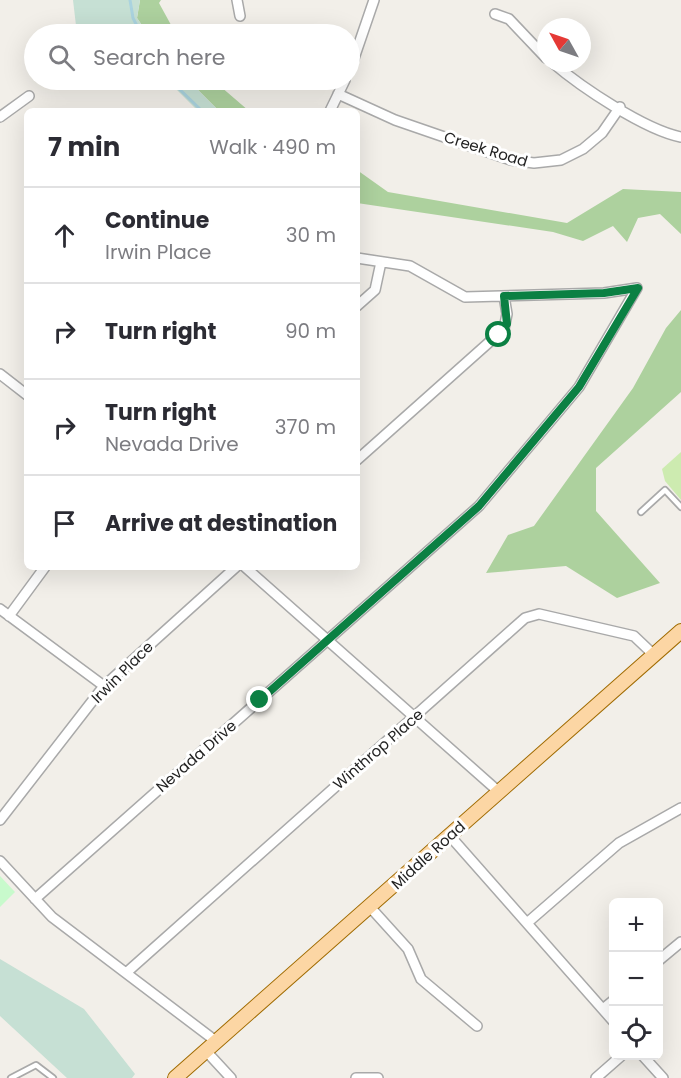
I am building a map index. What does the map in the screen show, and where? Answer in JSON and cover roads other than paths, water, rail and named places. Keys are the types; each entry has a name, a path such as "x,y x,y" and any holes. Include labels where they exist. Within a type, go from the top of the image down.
{"main road":[{"name":"Middle Road","path":"175,1078 681,631"}],"street":[{"path":"237,0 240,16"},
{"path":"360,41 374,0"},
{"path":"495,14 509,19 537,49"},
{"path":"564,72 655,129 681,137"},
{"path":"331,108 340,90"},
{"name":"Creek Road","path":"338,94 395,120 511,159 534,163 561,160 583,150 602,133 620,107"},
{"path":"0,117 29,96"},
{"path":"360,258 410,266 465,297 504,296 507,314 504,329 360,457"},
{"path":"360,303 375,290 381,262"},
{"name":"Nevada Drive","path":"35,899 479,506 579,387 638,288 604,293 504,296"},
{"path":"0,374 24,393"},
{"path":"9,616 43,570"},
{"name":"Irwin Place","path":"0,820 104,686 233,570"},
{"path":"248,570 499,792"},
{"path":"0,609 104,686"},
{"name":"Winthrop Place","path":"126,973 531,616 553,616 634,636 654,655"},
{"path":"527,923 619,843 681,808"},
{"path":"450,836 609,1016"},
{"path":"0,861 52,917 126,973 211,1046 231,1078"},
{"path":"370,906 408,949 417,972 426,985 477,1026"},
{"path":"663,957 681,942"},
{"path":"603,1009 609,1004"},
{"path":"596,1078 616,1060"},
{"path":"647,1060 663,1078"},
{"path":"356,1078 368,1076 378,1078"}],"lane":[{"path":"641,512 665,490 681,507"},
{"path":"11,1078 36,1065 52,1078"}],"waterway":[{"path":"130,0 136,24"},
{"path":"180,90 199,108"}]}
